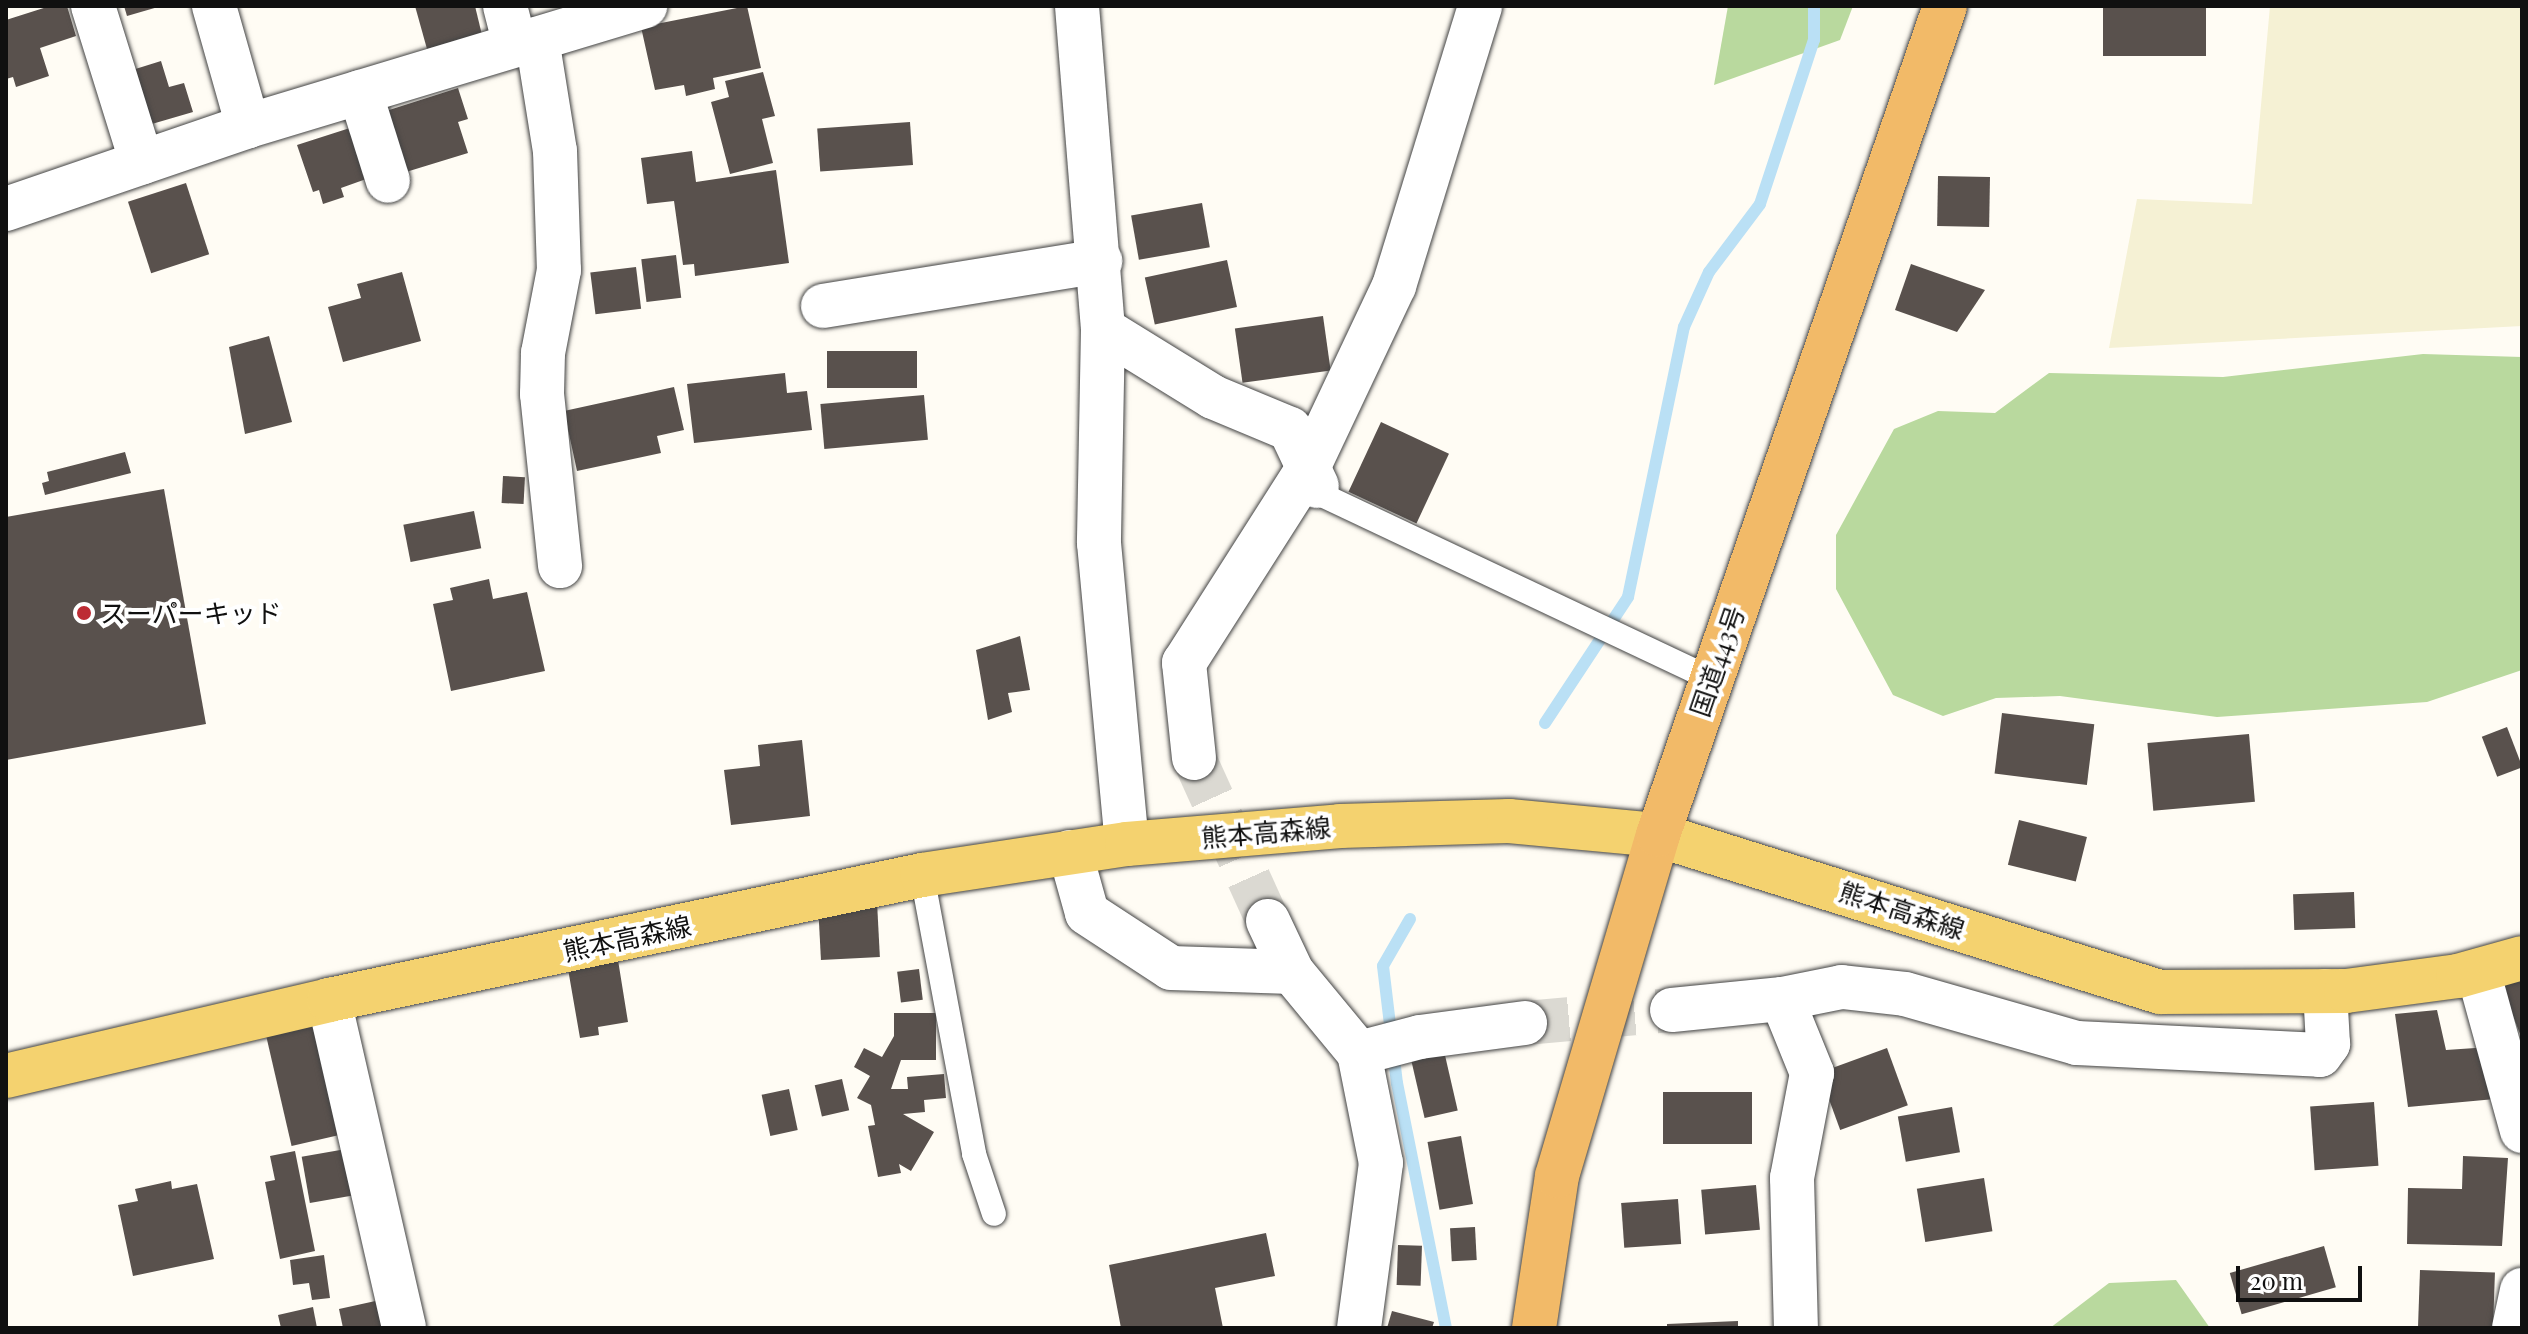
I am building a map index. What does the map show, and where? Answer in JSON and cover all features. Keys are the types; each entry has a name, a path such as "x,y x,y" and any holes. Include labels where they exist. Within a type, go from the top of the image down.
{"highway":[{"name":"国道443号","path":"1534,1328 1557,1176 1658,835 1945,6"}],"main road":[{"name":"熊本高森線","path":"6,1076 329,1000 922,875 1127,844 1340,826 1509,821 1658,835 2160,992 2325,991 2478,971 2522,958"}],"street":[{"path":"93,6 142,163"},
{"path":"214,6 248,126"},
{"path":"1077,6 1100,261 1103,329 1099,543 1127,844"},
{"path":"1194,758 1184,663 1314,482 1394,286 1480,6"},
{"path":"6,209 248,126 360,92 519,30 639,7"},
{"path":"519,30 555,151 559,270 543,353 542,394 560,566"},
{"path":"360,92 388,181"},
{"path":"823,306 1100,261"},
{"path":"1103,329 1213,397 1290,429 1314,482"},
{"path":"1070,852 1087,913 1171,968 1292,972"},
{"path":"1268,921 1292,972 1379,1047 1381,1163 1359,1328"},
{"path":"2478,971 2522,1131"},
{"path":"1672,1010 1782,999 1842,987 1905,994 2077,1043 2320,1055 2328,1044 2325,991"},
{"path":"1782,999 1812,1073 1792,1178 1796,1328"},
{"path":"329,1000 404,1328"},
{"path":"1379,1047 1525,1023"},
{"path":"2514,1328 2522,1290"}],"lane":[{"path":"1314,482 1593,623 1710,678"},
{"path":"922,875 974,1154 994,1214"}],"shaded area":[{"path":"2270,6 2522,6 2522,326 2109,348 2137,199 2252,204"}],"green space":[{"path":"1728,6 1853,6 1840,40 1714,85"},
{"path":"2423,354 2522,357 2522,670 2427,702 2217,717 2060,696 1996,698 1943,716 1893,695 1836,589 1836,535 1894,429 1938,411 1995,413 2049,373 2223,377"},
{"path":"2176,1280 2210,1328 2050,1328 2109,1283"}],"building":[{"path":"50,6 67,6 76,36 40,48 49,76 16,87 13,77 6,79 6,20"},
{"path":"124,6 157,6 158,7 127,16"},
{"path":"415,6 475,6 482,35 427,49"},
{"path":"747,6 761,68 713,78 715,89 686,96 684,85 655,90 641,27"},
{"path":"2103,6 2206,6 2206,56 2103,56"},
{"path":"161,61 169,87 184,83 193,112 145,126 129,71"},
{"path":"763,72 775,116 762,119 773,163 730,174 711,102 729,97 725,81"},
{"path":"458,88 468,119 458,122 468,153 406,172 386,111"},
{"path":"910,122 913,165 820,171 817,128"},
{"path":"353,127 369,178 341,188 344,197 323,204 319,190 313,192 297,145"},
{"path":"692,151 696,182 776,170 789,263 695,276 694,264 683,265 674,201 647,204 641,158"},
{"path":"1938,176 1990,177 1989,227 1937,226"},
{"path":"186,183 209,254 151,273 128,202"},
{"path":"1202,203 1210,247 1139,260 1131,216"},
{"path":"676,255 681,298 647,302 641,259"},
{"path":"1227,260 1237,307 1155,324 1145,277"},
{"path":"1911,264 1985,290 1957,332 1895,310"},
{"path":"636,267 641,309 595,314 590,273"},
{"path":"402,272 421,341 343,362 328,307 361,298 357,284"},
{"path":"1323,316 1331,370 1243,383 1235,328"},
{"path":"269,336 292,422 245,434 229,347"},
{"path":"827,351 917,351 917,388 827,388"},
{"path":"785,373 787,393 807,391 812,430 694,443 687,384"},
{"path":"674,387 684,430 657,436 661,453 577,471 564,411"},
{"path":"924,395 928,440 824,449 820,404"},
{"path":"1381,422 1449,454 1416,523 1348,492"},
{"path":"125,452 131,473 45,495 42,483 49,481 47,472"},
{"path":"503,476 525,477 524,504 502,503"},
{"path":"164,489 206,724 6,760 6,517"},
{"path":"474,511 481,548 411,562 403,525"},
{"path":"489,579 493,599 527,592 545,671 451,691 433,604 453,600 450,588"},
{"path":"1020,636 1030,690 1008,693 1012,712 988,720 976,650"},
{"path":"2002,713 2094,724 2087,785 1995,774"},
{"path":"2507,727 2522,767 2497,777 2482,737"},
{"path":"2249,734 2255,802 2153,811 2147,743"},
{"path":"802,740 810,816 731,825 724,770 760,766 758,745"},
{"path":"2019,820 2087,837 2076,882 2008,865"},
{"path":"2354,892 2355,928 2294,930 2293,894"},
{"path":"877,902 880,957 821,960 818,905"},
{"path":"618,960 628,1022 598,1027 599,1035 580,1038 568,969"},
{"path":"919,969 923,1000 901,1002 897,972"},
{"path":"2522,979 2522,1039 2501,985"},
{"path":"2437,1010 2446,1050 2490,1047 2495,1099 2408,1107 2395,1014"},
{"path":"894,1013 936,1013 936,1060 901,1060 891,1089 908,1089 907,1077 944,1074 946,1098 924,1100 925,1112 903,1114 934,1132 911,1171 899,1164 901,1173 878,1177 868,1126 875,1125 871,1105 857,1098 870,1076 854,1067 864,1048 882,1057 894,1036"},
{"path":"313,1021 339,1135 292,1146 265,1032"},
{"path":"1887,1048 1908,1105 1840,1130 1819,1073"},
{"path":"1444,1051 1458,1110 1425,1118 1411,1059"},
{"path":"842,1079 849,1110 822,1116 815,1085"},
{"path":"789,1089 798,1130 770,1136 762,1095"},
{"path":"1663,1092 1752,1092 1752,1144 1663,1144"},
{"path":"2374,1102 2378,1166 2315,1170 2310,1106"},
{"path":"1952,1107 1960,1152 1906,1162 1898,1117"},
{"path":"1461,1136 1473,1204 1439,1210 1428,1142"},
{"path":"346,1149 354,1195 310,1203 302,1157"},
{"path":"295,1151 315,1251 280,1259 265,1182 275,1180 270,1156"},
{"path":"2463,1156 2508,1158 2502,1246 2407,1244 2408,1188 2462,1189"},
{"path":"1984,1178 1992,1231 1925,1242 1917,1189"},
{"path":"171,1181 172,1189 197,1184 214,1259 133,1276 118,1205 138,1201 135,1189"},
{"path":"1756,1185 1760,1230 1705,1235 1701,1190"},
{"path":"1678,1199 1681,1244 1624,1248 1621,1203"},
{"path":"1475,1227 1477,1260 1452,1261 1450,1228"},
{"path":"1266,1233 1275,1276 1215,1288 1223,1328 1121,1328 1109,1265"},
{"path":"1398,1245 1422,1246 1421,1286 1397,1285"},
{"path":"2324,1246 2336,1287 2242,1314 2230,1273"},
{"path":"324,1255 330,1298 312,1300 309,1283 293,1285 290,1260"},
{"path":"2420,1270 2495,1273 2493,1328 2418,1328"},
{"path":"380,1300 386,1328 343,1328 339,1309"},
{"path":"313,1307 317,1328 281,1328 278,1315"},
{"path":"1392,1311 1434,1322 1432,1328 1387,1328"},
{"path":"1738,1321 1738,1328 1667,1328 1667,1324"}],"waterway":[{"path":"1545,723 1628,597 1684,327 1709,272 1760,204 1814,40 1814,6"},
{"path":"1410,919 1383,966 1397,1083 1446,1328"}],"tunnel":[{"path":"1194,758 1268,921"},
{"path":"1525,1023 1672,1010"}],"place":[{"name":"スーパーキッド","path":"84,613"}]}
